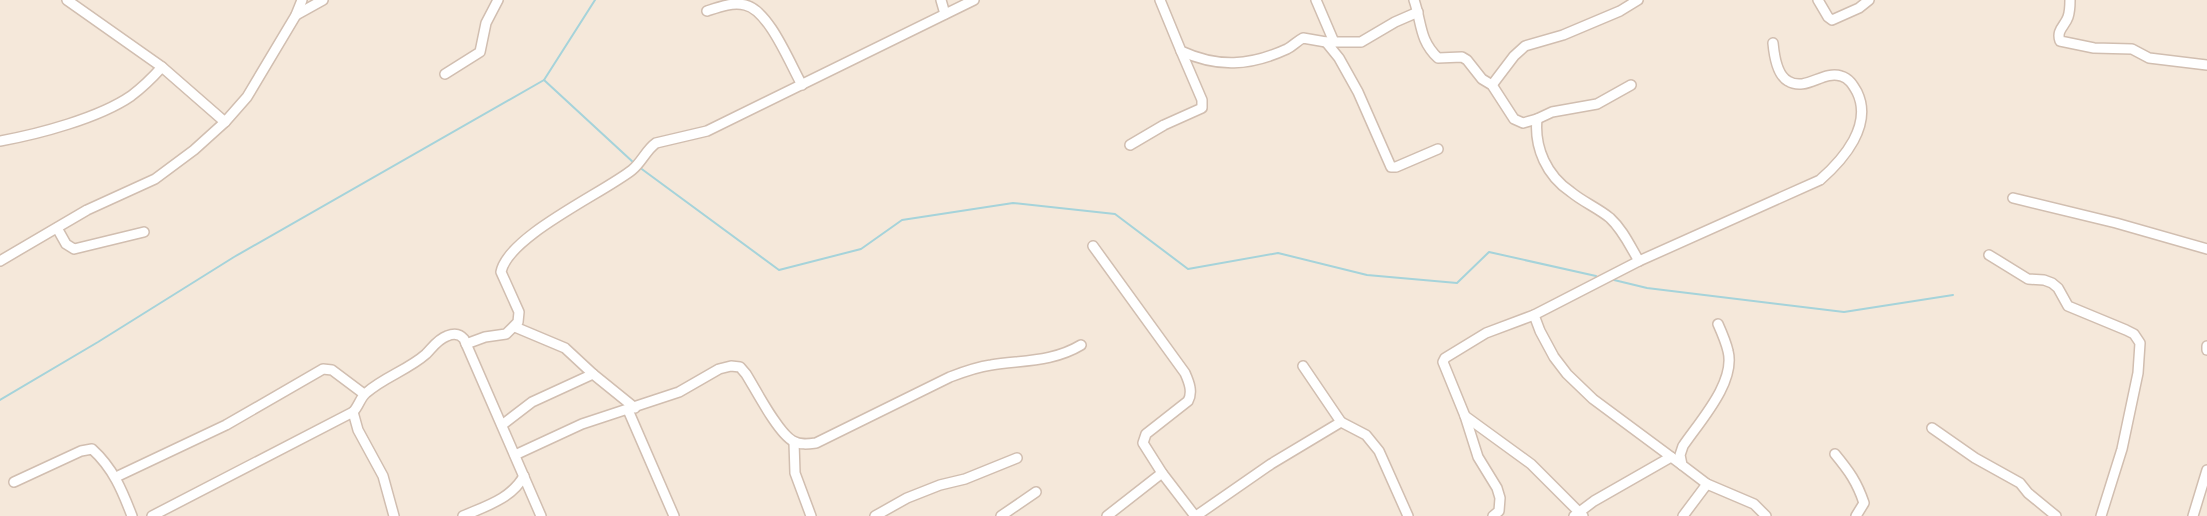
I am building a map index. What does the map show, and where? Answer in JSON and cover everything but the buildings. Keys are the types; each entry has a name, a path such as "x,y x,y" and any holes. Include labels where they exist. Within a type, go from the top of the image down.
{"street":[{"path":"67,0 162,67 225,122"},
{"path":"0,261 87,210 137,189 166,172 194,150 248,97 296,15 302,0"},
{"path":"296,15 323,0"},
{"path":"444,74 480,52 486,23 498,0"},
{"path":"941,0 945,14"},
{"path":"466,344 485,337 506,334 518,322 519,312 501,269 522,244 589,196 630,171 640,162 650,147 656,143 707,131 974,0"},
{"path":"1130,145 1157,129 1202,108 1202,100 1160,0"},
{"path":"1316,0 1330,42 1358,92 1391,167 1438,149"},
{"path":"1414,0 1423,39 1433,53 1442,59 1464,58 1482,79 1492,85 1514,119 1523,123 1537,120 1552,112 1597,104 1631,85"},
{"path":"1492,85 1514,56 1525,46 1563,35 1620,11 1638,0"},
{"path":"1818,0 1832,20 1858,8 1869,0"},
{"path":"2070,0 2070,13 2058,36 2060,41 2094,48 2132,49 2149,58 2207,65"},
{"path":"707,11 731,4 747,5 754,9 766,21 802,85"},
{"path":"1181,51 1206,60 1241,64 1290,48 1303,38 1330,42 1361,42 1395,22 1418,12"},
{"path":"1493,516 1499,511 1500,498 1497,488 1478,457 1465,416 1444,367 1445,358 1486,333 1534,315 1639,261 1820,180 1839,163 1857,135 1861,115 1860,99 1852,83 1843,76 1830,75 1807,84 1790,82 1783,77 1773,43"},
{"path":"0,141 78,120 108,108 131,96 162,67"},
{"path":"1537,120 1535,134 1539,150 1549,169 1570,192 1611,219 1623,232 1639,261"},
{"path":"2013,198 2116,223 2207,249"},
{"path":"57,228 66,244 74,249 144,232"},
{"path":"1093,246 1185,373 1190,394 1188,401 1144,437 1143,443 1162,473 1195,516 1271,464 1341,422"},
{"path":"1989,255 2028,279 2052,283 2058,288 2068,306 2134,334 2139,343 2138,373 2122,449 2101,516"},
{"path":"1534,315 1554,357 1566,374 1593,399 1707,484 1754,504 1766,516"},
{"path":"1682,465 1680,455 1683,446 1722,389 1728,376 1729,353 1718,324"},
{"path":"515,327 565,348 631,409 674,516"},
{"path":"152,516 353,412 364,394 419,360 443,337 455,334 461,335 466,344 541,516"},
{"path":"515,455 582,424 679,392 719,369 731,366 740,367 746,374 784,435 804,444 816,443 969,370 988,365 1051,358 1082,345"},
{"path":"1304,366 1341,422 1366,435 1379,451 1408,516"},
{"path":"116,477 226,424 323,369 332,370 364,394"},
{"path":"502,425 532,402 593,374"},
{"path":"353,412 358,430 383,477 394,516"},
{"path":"1465,416 1531,464 1579,514 1594,501 1671,457"},
{"path":"1932,428 1975,458 2020,483 2033,498 2056,516"},
{"path":"794,441 795,473 811,516"},
{"path":"14,482 86,449 92,449 116,477 132,516"},
{"path":"1835,454 1855,479 1860,490 1864,503 1856,516"},
{"path":"875,516 907,498 940,484 965,479 1017,458"},
{"path":"2193,516 2207,470"},
{"path":"1107,516 1162,473"},
{"path":"463,516 513,491 524,476"},
{"path":"1683,516 1707,484"},
{"path":"1001,516 1036,492"}],"shaded area":[{"path":"0,0 2207,0 2207,516 0,516"}],"waterway":[{"path":"0,400 234,257 544,80 595,0"},
{"path":"544,80 634,163"},
{"path":"639,167 779,270 861,249 902,220 1013,203 1115,214 1188,269 1278,253 1367,275 1457,283 1489,252 1596,276"},
{"path":"1614,280 1647,288 1844,312 1953,295"}]}
